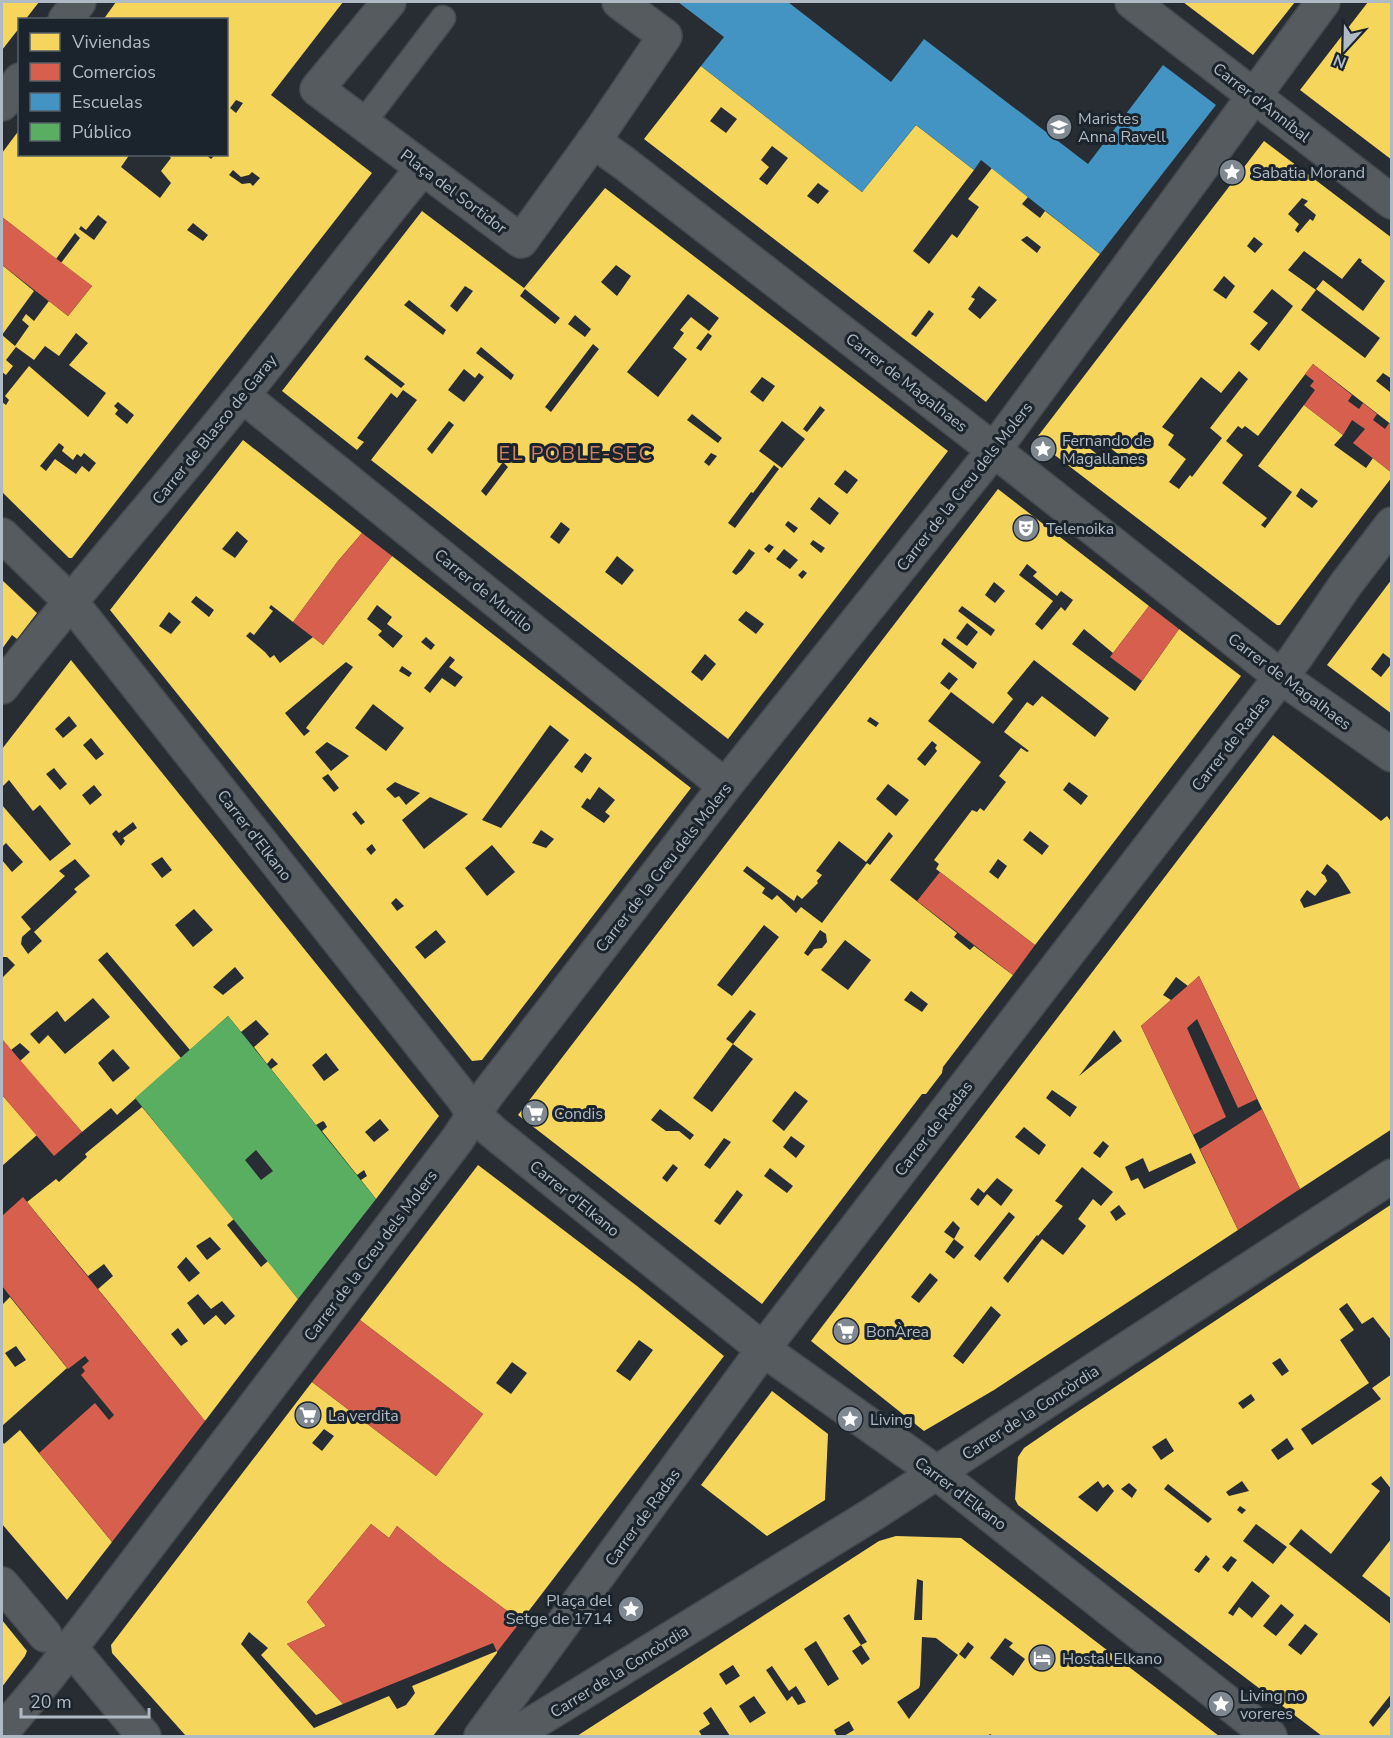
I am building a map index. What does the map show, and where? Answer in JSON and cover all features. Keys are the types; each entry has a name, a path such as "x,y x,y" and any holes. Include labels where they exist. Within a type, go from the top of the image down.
{"street":[{"path":"67,18 79,2"},
{"name":"Plaça del Sortidor","path":"389,2 317,89 521,241 665,36 619,2"},
{"name":"Carrer d'Anníbal","path":"1132,2 1392,202"},
{"name":"Carrer de la Creu dels Molers","path":"2,1732 69,1652 457,1140 494,1086 725,786 994,450 1323,2"},
{"path":"2,104 18,83"},
{"name":"Carrer de Magalhaes","path":"593,141 994,450 1281,677 1392,755"},
{"name":"Carrer de Blasco de Garay","path":"2,687 51,624 243,396 423,168"},
{"name":"Carrer de Murillo","path":"243,396 725,786"},
{"name":"Carrer de Radas","path":"481,1737 764,1350 1281,677 1392,524"},
{"name":"Carrer d'Elkano","path":"2,535 71,602 474,1114 493,1132 764,1350 938,1473 1270,1737"},
{"name":"Carrer de la Concòrdia","path":"512,1737 938,1473 1392,1176"},
{"path":"2,1584 45,1635"},
{"path":"80,1659 144,1737"}],"lane":[{"path":"363,123 443,18"}],"building: Viviendas":[{"path":"2,2 39,2 27,18 18,18 18,30 2,50"},
{"path":"116,2 343,2 271,95 372,173 72,558 69,558 2,492 2,402 6,405 9,400 5,396 29,366 88,417 106,393 69,365 88,343 76,333 59,356 45,346 34,360 16,347 6,360 13,366 6,375 2,372 2,335 15,346 29,326 22,320 26,314 34,321 49,301 68,316 92,286 61,263 80,238 75,233 56,259 2,217 2,153 18,132 18,156 129,156 121,167 160,198 171,183 161,171 171,158 169,156 207,156 211,159 214,156 228,156 228,18 104,18","holes":["236,100 243,103 236,113 230,108","233,170 241,177 252,172 260,178 253,186 250,183 242,184 229,175","98,215 107,222 94,240 79,229 81,226 86,230","193,223 208,235 203,241 187,230","118,402 134,415 127,424 115,414 118,410 114,406","59,443 64,447 62,451 73,460 77,454 81,457 84,453 96,463 89,472 82,466 76,474 55,459 46,471 40,466"]},
{"path":"1183,2 1295,2 1253,55"},
{"path":"1368,2 1392,2 1392,160 1300,90"},
{"path":"701,66 862,192 916,125 974,170 913,251 929,264 952,234 957,238 979,207 968,199 992,168 1028,197 1022,204 1040,218 1045,211 1100,254 986,402 644,139","holes":["721,107 737,119 726,133 710,121","772,146 788,158 767,185 759,179 769,167 761,160","818,183 829,191 818,204 807,196","1027,236 1041,247 1037,253 1021,240","979,286 997,300 980,319 968,309 975,299 971,297","929,310 934,314 916,337 911,334"]},
{"path":"1264,141 1392,238 1392,379 1383,373 1376,381 1390,392 1392,390 1392,425 1313,364 1258,436 1245,426 1242,429 1238,426 1226,441 1243,455 1222,483 1267,518 1261,525 1265,528 1292,492 1258,466 1304,405 1343,435 1334,445 1366,468 1373,458 1392,473 1392,477 1280,625 1277,625 1035,440","holes":["1302,198 1308,201 1304,205 1316,215 1313,221 1310,219 1298,233 1295,230 1299,224 1288,214","1254,237 1263,244 1255,253 1247,246","1304,251 1342,279 1359,258 1385,281 1363,311 1323,280 1316,289 1380,338 1365,358 1301,310 1316,290 1288,270","1224,276 1235,286 1226,299 1213,290","1272,289 1293,306 1259,351 1250,344 1268,323 1253,312","1239,371 1248,379 1210,428 1222,438 1192,477 1190,475 1179,489 1169,482 1186,459 1168,445 1174,435 1162,427 1201,377 1221,393","1098,438 1118,454 1110,464 1089,448","1301,488 1318,501 1312,508 1296,496"]},
{"path":"605,188 948,451 728,739 371,460 417,400 403,390 397,398 391,393 357,438 364,442 357,450 282,391 422,211 524,288","holes":["616,265 631,276 617,296 601,282","465,286 473,291 457,312 450,306","525,289 560,318 555,324 520,296","688,294 719,318 709,331 691,317 680,330 684,333 673,348 687,359 658,397 627,372","409,300 446,330 443,335 404,305","575,315 591,329 585,337 568,324","708,333 712,336 701,351 696,348","593,344 599,349 551,412 545,407","481,347 514,375 511,380 476,353","367,355 405,384 401,388 364,359","464,369 475,378 479,373 484,377 464,402 448,390","762,377 775,386 763,402 750,392","820,406 825,410 807,432 803,429","692,414 722,438 718,443 687,420","449,421 454,425 432,454 427,449","782,421 805,439 782,468 759,451","711,453 717,456 709,466 704,462","503,462 508,467 486,496 481,491","774,465 779,469 735,528 728,523","845,470 858,480 847,494 834,484","819,497 839,513 830,525 810,509","788,521 798,528 794,533 785,525","561,522 570,529 559,544 550,537","813,540 825,548 821,553 810,544","769,544 774,547 769,553 764,549","749,549 755,553 736,575 732,572","784,549 798,560 790,569 776,559","617,556 634,570 622,585 605,572","803,570 807,573 802,579 798,575","746,611 764,624 756,634 738,620","705,654 716,664 702,681 691,672"]},
{"path":"2,265 34,291 2,335"},
{"path":"243,440 362,533 338,561 293,622 271,605 269,608 273,611 254,635 250,632 246,636 270,658 274,655 280,663 313,637 323,645 392,556 691,788 482,1060 472,1061 110,610","holes":["237,531 248,541 235,558 222,549","196,596 214,610 209,617 191,602","377,605 392,617 387,624 403,636 393,648 378,635 382,631 367,619","169,612 181,622 171,634 159,626","426,637 435,645 431,650 421,642","450,656 455,660 449,667 463,677 455,687 442,678 430,693 424,688","346,662 353,667 306,728 310,731 304,736 285,713","402,666 412,673 409,677 399,671","373,704 404,728 386,751 355,728","550,725 569,740 501,828 482,820","327,742 349,756 331,771 315,752","585,753 592,758 582,773 574,767","328,774 339,788 334,792 322,778","395,782 420,793 406,805 399,796 395,798 386,789","599,787 615,800 605,812 610,816 604,823 581,807 587,798 590,800","430,797 468,814 424,849 402,820","356,811 365,822 361,825 352,814","541,830 554,839 546,848 532,843","372,844 376,850 371,855 366,849","492,845 515,872 487,896 465,868","396,898 404,906 397,911 391,903","436,930 446,942 425,959 415,947"]},
{"path":"998,489 1149,606 1113,653 1084,629 1072,644 1135,691 1179,629 1241,676 1035,945 936,869 939,864 934,860 972,810 977,812 980,808 984,811 1006,782 999,776 1021,748 1029,751 1004,732 1027,702 1033,706 1042,696 1095,737 1109,718 1034,660 1007,693 1013,699 993,724 951,692 928,721 981,762 890,880 957,933 954,937 970,950 974,946 1013,975 943,1067 942,1073 926,1094 922,1094 762,1304 518,1115","holes":["1027,564 1037,572 1033,576 1057,596 1061,591 1073,600 1065,611 1061,607 1042,630 1035,624 1053,601 1019,575","994,582 1005,591 995,603 985,595","962,606 995,630 991,636 958,611","967,623 978,632 967,646 956,638","944,638 977,663 973,669 941,644","949,672 958,679 949,690 940,683","870,717 879,723 876,727 867,721","932,741 937,745 935,748 937,751 925,766 917,759","1069,782 1088,796 1081,805 1063,790","888,784 909,800 896,816 876,799","1030,831 1049,846 1042,855 1023,840","889,832 893,836 870,865 867,863 822,923 801,907 796,913 777,895 772,900 762,893 765,888 743,871 747,866 794,901 797,895 802,899 818,883 822,875 816,871 839,841 866,862","998,859 1007,866 998,879 989,872","764,925 779,937 732,996 717,985","820,930 826,934 827,942 822,948 814,949 808,956 804,953","845,940 871,960 848,990 821,970","911,991 928,1004 922,1012 904,1000","750,1010 756,1014 733,1044 726,1039","733,1044 753,1059 712,1112 693,1098","795,1091 808,1101 784,1131 772,1121","660,1109 694,1135 690,1140 679,1131 666,1131 651,1120","791,1136 805,1146 796,1158 783,1147","724,1138 731,1142 710,1169 704,1165","673,1164 678,1168 667,1182 662,1178","770,1168 793,1186 787,1193 764,1176","737,1190 743,1195 720,1225 714,1221"]},
{"path":"1392,579 1392,660 1383,653 1371,669 1381,677 1392,663 1392,714 1327,665"},
{"path":"2,580 37,613 17,639 12,635 2,649"},
{"path":"71,660 439,1116 376,1199 361,1180 367,1176 364,1170 357,1175 322,1131 327,1127 325,1123 323,1121 316,1125 271,1069 278,1064 272,1058 267,1064 254,1047 269,1034 256,1020 241,1032 228,1016 190,1050 107,952 98,960 181,1058 117,1115 111,1108 82,1132 20,1061 30,1052 20,1043 11,1050 2,1039 2,978 15,965 7,957 2,957 2,860 12,872 23,862 6,843 2,847 2,805 50,861 71,844 40,805 33,811 9,780 2,787 2,749","holes":["69,716 77,726 63,738 55,729","91,738 104,754 96,760 83,745","54,768 67,784 60,790 46,774","94,785 102,795 90,805 82,795","133,822 137,828 123,838 125,841 121,846 112,834 116,830 119,833","162,857 172,870 162,878 151,864","75,859 90,876 74,889 77,892 34,932 42,941 28,954 21,944 22,937 31,929 21,917 65,876 59,871","194,909 213,930 193,947 175,925","235,967 244,978 223,995 213,987","93,998 110,1017 65,1054 48,1035 39,1044 30,1034 57,1011 65,1022","113,1049 130,1068 113,1082 98,1063","326,1053 339,1070 324,1081 312,1065","380,1119 389,1130 374,1142 365,1132"]},
{"path":"1273,735 1381,821 1387,816 1392,823 1392,1129 1300,1189 1199,976 1188,986 1176,977 1163,995 1171,1000 1141,1026 1238,1230 994,1390 924,1431 811,1341","holes":["1327,864 1338,873 1351,893 1304,908 1300,900 1307,890 1315,896 1327,881 1321,873","1114,1030 1122,1041 1079,1076","1052,1090 1077,1107 1070,1117 1046,1098","1024,1127 1046,1145 1039,1155 1015,1137","1103,1141 1109,1146 1100,1158 1093,1153","1191,1153 1196,1163 1144,1189 1138,1178 1131,1181 1125,1167 1143,1158 1149,1172","1082,1167 1113,1192 1101,1206 1093,1199 1078,1219 1086,1226 1063,1255 1042,1239 1008,1283 1003,1278 1063,1206 1055,1201","997,1178 1013,1190 1001,1206 987,1194 978,1206 970,1199 978,1188 984,1193","1119,1205 1126,1214 1116,1221 1110,1212","1009,1212 1015,1217 980,1261 974,1256","953,1221 960,1228 954,1239 944,1232","954,1239 964,1247 954,1259 945,1252","930,1273 938,1280 919,1303 911,1297","991,1306 1001,1315 963,1364 953,1356"]},
{"path":"2,1095 37,1135 2,1166"},
{"path":"142,1107 234,1219 227,1225 261,1267 268,1261 298,1299 205,1421 98,1289 113,1276 104,1264 88,1276 27,1202 56,1179 59,1182 87,1157 85,1154","holes":["210,1237 221,1249 207,1260 196,1246","186,1257 200,1273 189,1282 177,1267","198,1294 211,1309 222,1301 235,1316 225,1325 216,1315 204,1325 187,1303","178,1328 188,1341 181,1346 171,1334"]},
{"path":"478,1165 637,1286 724,1356 521,1621 441,1562 397,1526 389,1538 371,1524 307,1602 326,1626 287,1644 343,1704 316,1715 261,1655 268,1648 249,1632 241,1644 314,1728 389,1696 397,1709 406,1705 415,1693 412,1686 497,1651 433,1736 186,1736 112,1653 111,1645 312,1382 436,1476 483,1414 360,1320","holes":["639,1340 653,1350 630,1381 616,1371","512,1362 527,1373 511,1394 496,1383","324,1429 334,1436 322,1451 312,1443"]},
{"path":"1392,1204 1392,1341 1373,1317 1362,1324 1347,1303 1339,1309 1354,1330 1340,1340 1369,1383 1301,1429 1312,1445 1381,1399 1372,1388 1392,1374 1392,1490 1381,1476 1371,1484 1380,1491 1331,1554 1301,1529 1289,1544 1392,1625 1392,1693 1369,1722 1373,1727 1392,1704 1392,1736 1322,1736 1018,1505 1015,1499 1018,1457 1024,1448","holes":["1280,1358 1289,1371 1282,1376 1272,1363","1251,1394 1255,1400 1243,1409 1238,1403","1166,1438 1174,1451 1161,1460 1152,1447","1287,1438 1294,1449 1278,1460 1271,1450","1098,1481 1103,1488 1108,1484 1114,1491 1097,1512 1078,1497","1242,1481 1249,1491 1229,1496 1226,1492","1129,1483 1137,1490 1132,1498 1121,1489","1168,1484 1212,1519 1208,1523 1164,1489","1240,1506 1246,1510 1242,1514 1237,1510","1256,1524 1287,1547 1273,1564 1243,1541","1206,1555 1210,1559 1199,1573 1194,1570","1231,1556 1237,1560 1228,1572 1222,1567","1252,1581 1270,1596 1252,1618 1239,1607 1233,1616 1228,1613","1281,1604 1294,1615 1276,1636 1263,1626","1305,1624 1318,1634 1301,1655 1288,1645"]},
{"path":"10,1297 67,1368 2,1426 2,1305","holes":["16,1346 26,1360 15,1367 5,1353"]},
{"path":"772,1391 828,1434 825,1500 767,1536 701,1485"},
{"path":"20,1430 112,1542 67,1600 2,1524 2,1441 4,1444"},
{"path":"896,1536 961,1538 1219,1736 993,1736 990,1734 988,1736 844,1736 854,1730 849,1721 834,1730 837,1736 730,1736 711,1707 703,1713 710,1724 699,1731 702,1736 577,1736 879,1541","holes":["917,1579 923,1581 922,1620 914,1620","849,1614 867,1642 861,1645 843,1618","922,1637 936,1638 958,1655 909,1719 897,1702 919,1688","1005,1638 1013,1643 1009,1647 1025,1659 1013,1676 990,1658","816,1641 839,1679 828,1686 804,1649","968,1642 974,1647 965,1659 959,1654","861,1645 870,1659 862,1665 852,1651","733,1665 740,1676 726,1685 719,1674","772,1666 789,1691 796,1686 806,1702 798,1705 792,1696 787,1701 766,1670","754,1696 766,1713 750,1723 739,1706"]},
{"path":"1392,1538 1392,1599 1362,1576"},
{"path":"2,1620 27,1651 2,1687"}],"building: Comercios":[{"path":"2,217 92,286 68,316 2,265"},
{"path":"1313,364 1352,395 1348,401 1359,409 1363,403 1377,414 1373,420 1385,429 1389,423 1392,425 1392,473 1353,443 1365,429 1352,420 1343,435 1304,405 1315,390 1310,386 1314,381 1305,374"},
{"path":"362,533 392,556 323,645 293,622 338,561"},
{"path":"1149,606 1179,629 1142,681 1110,657"},
{"path":"940,872 1035,945 1013,975 917,901"},
{"path":"1199,976 1257,1099 1238,1108 1197,1019 1187,1028 1226,1117 1193,1135 1141,1026"},
{"path":"2,1039 82,1132 54,1156 2,1095"},
{"path":"1262,1109 1300,1189 1238,1230 1200,1149"},
{"path":"23,1197 205,1421 112,1542 39,1453 95,1403 109,1420 114,1415 81,1375 85,1371 82,1367 89,1361 85,1356 68,1369 2,1286 2,1216"},
{"path":"360,1320 483,1414 436,1476 312,1382"},
{"path":"371,1524 389,1538 397,1526 441,1562 521,1621 497,1652 493,1643 343,1704 287,1644 326,1626 307,1602"}],"building: Escuelas":[{"name":"Maristes Anna Ravell","path":"678,2 788,2 891,82 924,39 1088,164 1163,65 1216,105 1100,254 981,160 974,170 916,125 862,192 701,66 724,37"}],"building: Público":[{"path":"228,1016 376,1199 298,1299 135,1098","holes":["256,1150 273,1171 261,1180 245,1160"]}],"place":[{"name":"Maristes Anna Ravell","path":"1059,127"},
{"name":"Sabatia Morand","path":"1232,172"},
{"name":"Fernando de Magallanes","path":"1043,449"},
{"name":"Telenoika","path":"1026,528"},
{"name":"Condis","path":"535,1113"},
{"name":"BonÀrea","path":"846,1331"},
{"name":"La verdita","path":"308,1415"},
{"name":"Living","path":"850,1419"},
{"name":"Plaça del Setge de 1714","path":"631,1609"},
{"name":"Hostal Elkano","path":"1042,1658"},
{"name":"Living no voreres","path":"1221,1704"}],"district":[{"name":"EL POBLE-SEC","path":"576,453"}]}
